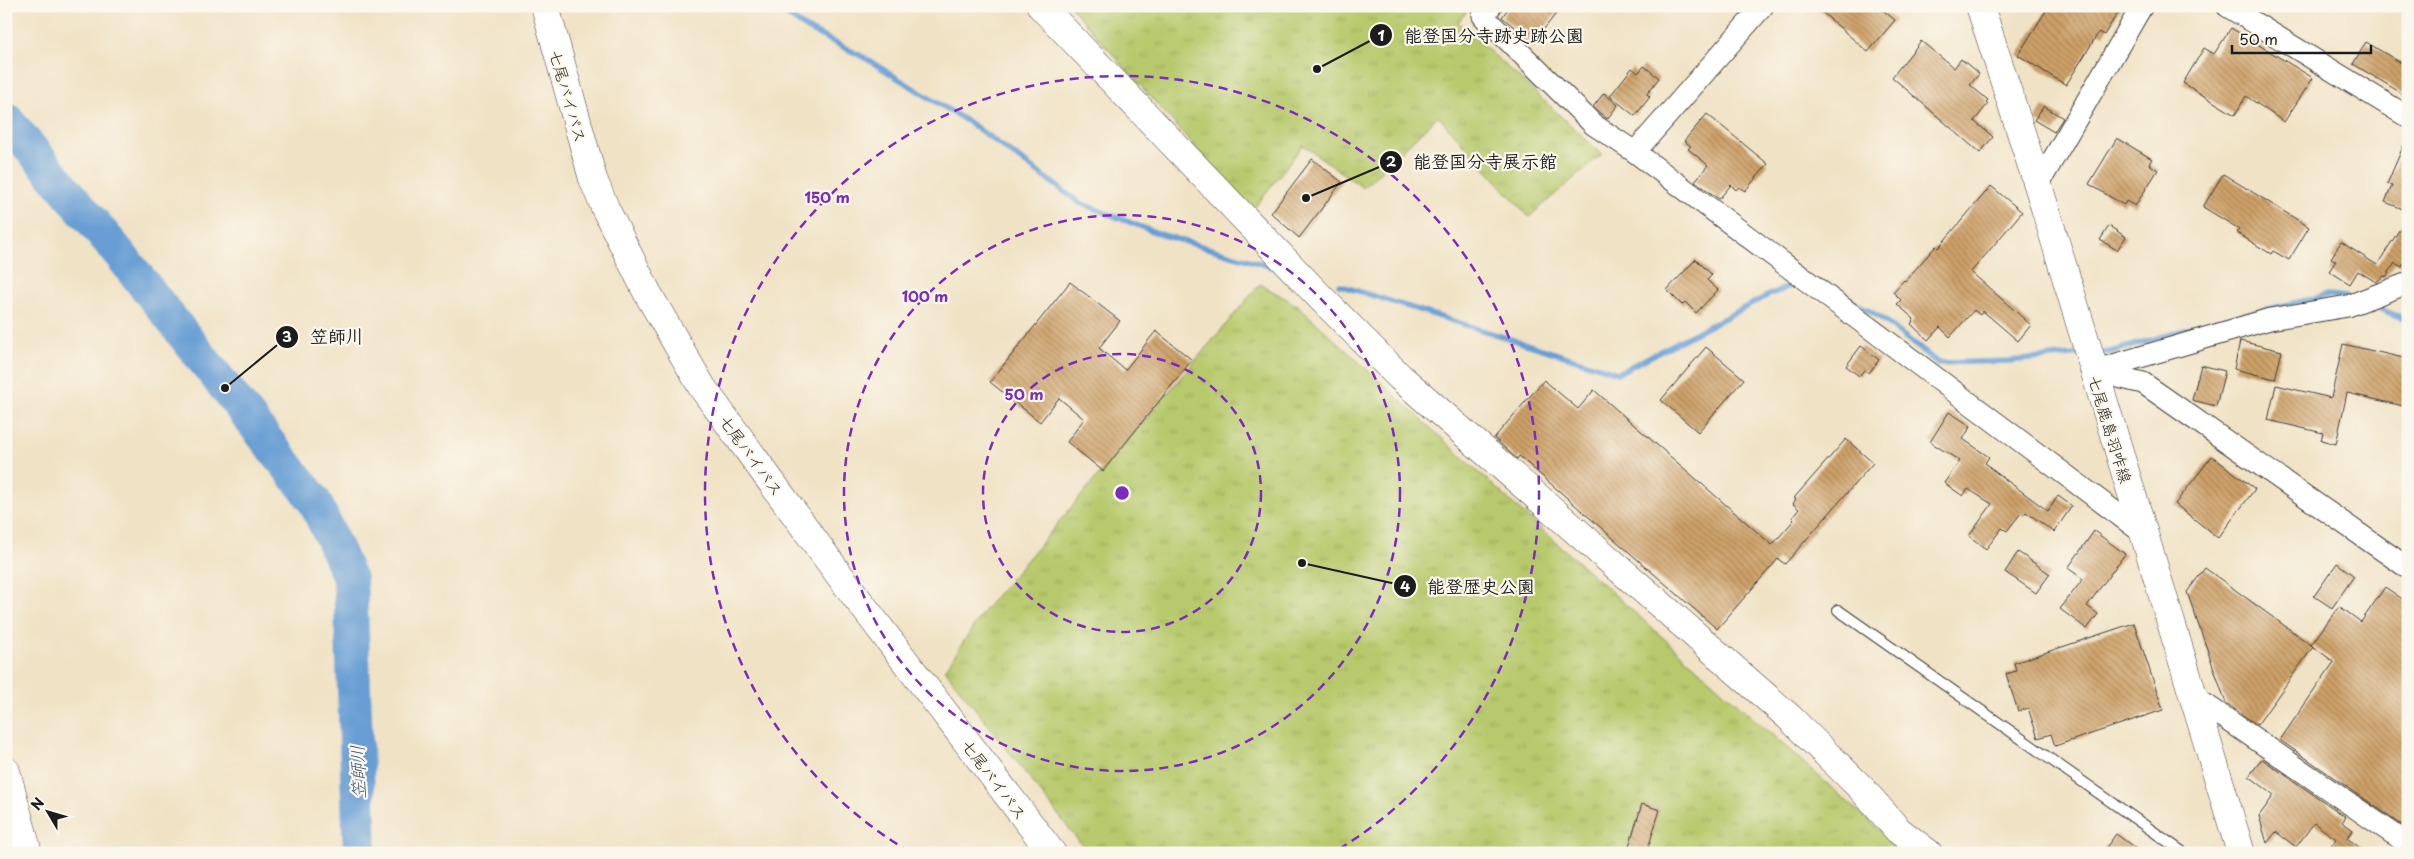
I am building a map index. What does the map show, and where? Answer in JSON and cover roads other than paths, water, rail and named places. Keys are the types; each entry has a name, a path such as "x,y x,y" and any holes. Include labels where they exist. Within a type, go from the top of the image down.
{"main road":[{"name":"七尾バイパス","path":"546,6 590,170 603,203 648,294 702,387 843,580 1052,853"},
{"path":"1041,6 1322,299 1400,377 1789,717 1861,788 1898,830 1928,853"},
{"name":"七尾鹿島羽咋線","path":"1980,6 2038,185 2241,853"},
{"path":"6,771 28,853"}],"street":[{"path":"1491,6 1484,16 1594,125 1635,152 2143,533"},
{"path":"1635,152 1763,6"},
{"path":"2038,185 2142,6"},
{"path":"2226,6 2408,117"},
{"path":"2090,359 2270,319 2348,306 2408,283"},
{"path":"2090,359 2143,383 2408,568"},
{"path":"2381,548 2408,554"},
{"path":"2193,696 2408,844"}],"lane":[{"path":"1838,610 2184,853"}],"waterway":[{"path":"773,6 806,28 865,58 973,125 1080,203 1160,234 1279,269"},
{"name":"笠師川","path":"6,119 119,253 314,500 350,579 360,853"},
{"path":"1339,285 1618,373 1767,296 1797,283"},
{"path":"1839,293 1880,317 1938,363 2010,361 2082,354"},
{"path":"2097,353 2110,352 2212,322 2328,295 2347,297"},
{"path":"2368,304 2408,320"}],"place":[{"name":"能登国分寺跡史跡公園","path":"1317,69"},
{"name":"能登国分寺展示館","path":"1306,198"},
{"name":"笠師川","path":"225,388"},
{"name":"能登歴史公園","path":"1302,563"}]}
